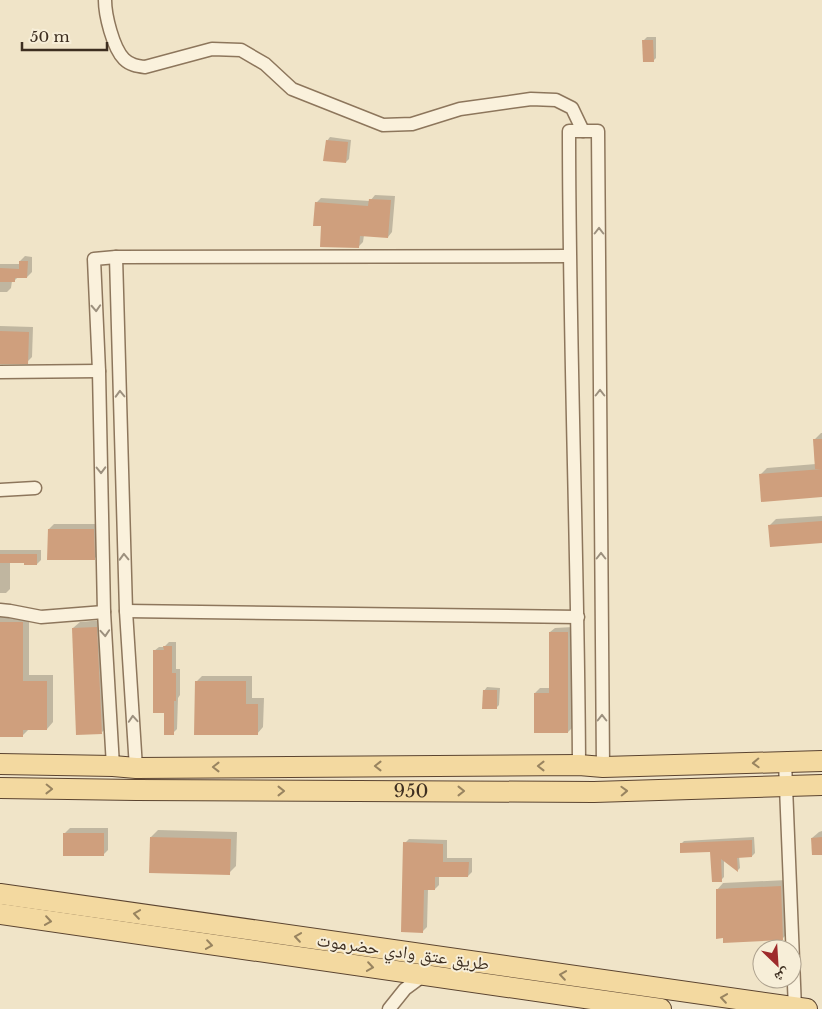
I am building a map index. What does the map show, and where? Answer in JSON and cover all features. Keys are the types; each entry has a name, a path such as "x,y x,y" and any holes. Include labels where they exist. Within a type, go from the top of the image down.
{"main road":[{"name":"950","path":"0,764 136,768 579,765 602,767 822,761"},
{"name":"950","path":"0,788 594,792 822,785"},
{"name":"طريق عتق وادي حضرموت","path":"0,894 799,1008"},
{"name":"طريق عتق وادي حضرموت","path":"0,914 660,1009"}],"street":[{"path":"105,0 110,33 123,58 134,65 146,67 212,49 240,50 265,64 292,89 383,125 412,124 460,108 531,99 556,100 572,108 583,131"},
{"path":"579,765 578,617 569,256 569,131 598,131 602,767"},
{"path":"114,766 104,612 99,371 94,259 116,257 569,256"},
{"path":"116,257 126,612 136,768"},
{"path":"0,372 99,371"},
{"path":"0,490 35,488"},
{"path":"0,610 41,617 104,612"},
{"path":"126,612 578,617"},
{"path":"785,762 799,1008"},
{"path":"389,1009 405,990 424,975"}],"building":[{"path":"642,40 653,40 654,62 643,62"},
{"path":"326,140 348,142 346,163 323,161"},
{"path":"369,199 391,200 388,238 360,236 359,248 320,247 321,226 313,226 315,202 368,206"},
{"path":"19,261 28,261 27,278 15,278 15,282 0,282 0,268 19,269"},
{"path":"0,331 29,332 28,364 0,364"},
{"path":"813,439 822,439 822,469 815,469"},
{"path":"822,469 822,497 761,502 759,474"},
{"path":"822,521 822,543 770,547 768,525"},
{"path":"48,529 94,529 95,560 47,560"},
{"path":"0,554 37,554 37,565 0,563"},
{"path":"0,622 23,622 23,681 47,681 47,730 23,730 23,737 0,737"},
{"path":"97,627 102,734 76,735 72,628"},
{"path":"549,632 568,632 568,733 534,733 534,693 549,693"},
{"path":"163,646 172,646 172,673 176,673 174,735 164,735 164,713 153,713 153,650 164,650"},
{"path":"195,681 246,681 246,704 258,704 258,735 194,735"},
{"path":"483,690 497,690 497,709 482,709"},
{"path":"63,833 104,833 104,856 63,856"},
{"path":"150,837 231,839 230,875 149,873"},
{"path":"822,837 822,855 812,855 811,838"},
{"path":"752,840 752,857 737,858 738,872 721,859 722,882 712,882 710,852 680,853 680,843"},
{"path":"403,842 443,844 443,862 469,862 468,877 435,877 435,890 424,890 423,933 401,932"},
{"path":"781,886 783,939 752,939 752,942 723,943 723,938 716,939 716,889"}]}
